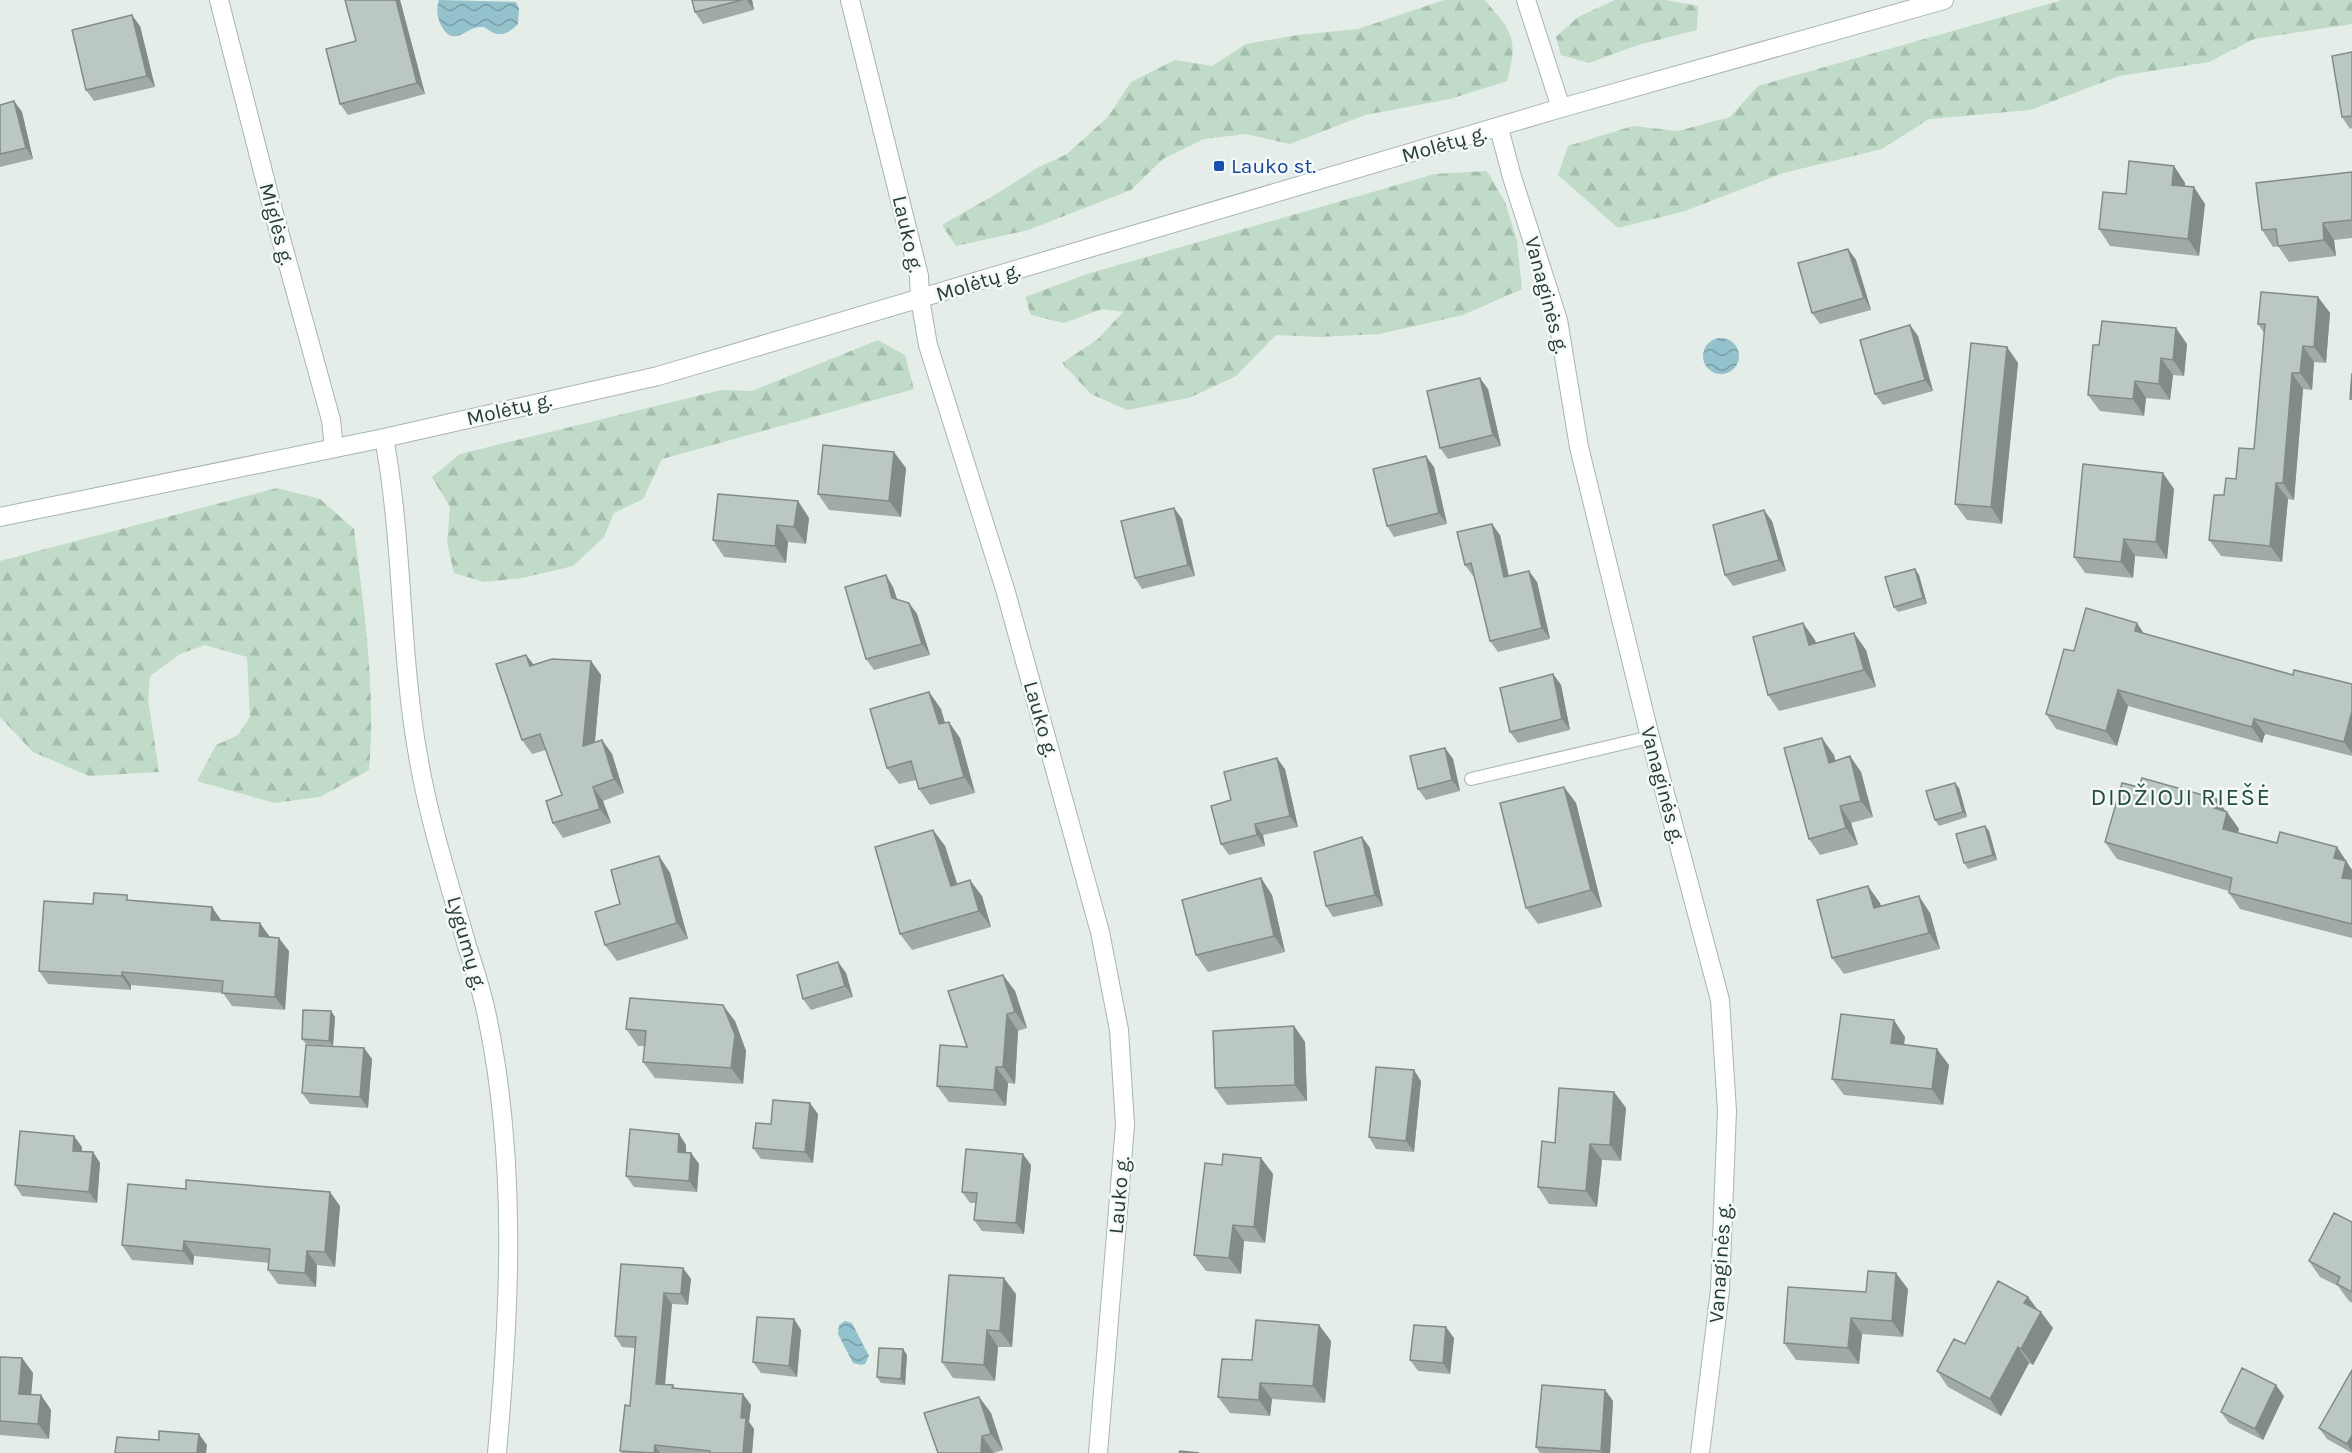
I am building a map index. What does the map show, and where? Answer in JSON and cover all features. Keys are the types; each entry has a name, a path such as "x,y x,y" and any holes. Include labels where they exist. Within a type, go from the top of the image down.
{"street":[{"name":"Miglės g.","path":"219,0 270,200 331,420 334,448"},
{"name":"Lauko g.","path":"850,0 920,276 920,299 928,345 1005,589 1100,932 1119,1030 1125,1125 1098,1453"},
{"path":"1526,0 1561,108"},
{"name":"Molėtų g.","path":"0,517 384,438 658,376 1561,108 1944,0"},
{"name":"Vanaginės g.","path":"1499,128 1512,177 1558,320 1579,447 1650,737 1720,1000 1727,1111 1720,1290 1700,1453"},
{"name":"Lygumų g.","path":"384,438 398,546 407,683 419,762 437,842 488,1020 504,1124 510,1254 504,1377 497,1453"}],"lane":[{"path":"1471,779 1650,737"}],"green space":[{"path":"1444,0 1485,0 1502,20 1511,36 1512,45 1511,66 1507,81 1450,99 1365,115 1290,144 1246,134 1204,139 1163,159 1131,190 1028,230 956,246 942,225 1037,168 1067,154 1108,117 1131,82 1175,60 1212,66 1246,44 1298,35 1358,29"},
{"path":"1615,0 1665,0 1698,6 1697,30 1638,45 1589,63 1561,55 1556,37 1578,17"},
{"path":"2062,0 2352,0 2352,24 2254,39 2209,62 2119,76 2030,110 1929,119 1882,149 1783,173 1685,211 1618,228 1558,175 1568,146 1633,126 1678,131 1730,117 1758,86"},
{"path":"1487,171 1505,202 1517,241 1522,289 1463,315 1380,334 1318,337 1276,335 1236,376 1189,398 1127,410 1091,394 1062,363 1098,339 1123,312 1102,309 1064,323 1031,315 1025,297 1087,274 1435,174"},
{"path":"878,340 905,355 914,389 662,459 643,499 614,513 604,537 573,566 522,578 484,582 454,573 447,543 450,507 432,477 460,454 721,390 752,391"},
{"path":"277,488 320,499 354,529 370,679 369,770 320,797 274,803 197,781 216,745 238,735 250,717 247,657 205,645 180,654 150,676 148,699 159,772 89,776 33,752 0,717 0,561"}],"water":[{"path":"439,0 516,2 519,8 518,24 509,32 502,34 477,27 452,36 447,33 439,21 437,10"},
{"path":"1721,338 1734,343 1739,356 1734,369 1721,374 1708,369 1703,356 1708,343"},
{"path":"845,1321 852,1323 869,1356 865,1364 853,1363 838,1334 839,1325"}],"building":[{"path":"345,0 396,0 417,83 340,104 326,49 356,41"},
{"path":"692,0 742,0 695,12"},
{"path":"132,15 147,76 86,90 72,30"},
{"path":"2352,52 2352,116 2342,117 2332,56"},
{"path":"14,101 26,148 0,154 0,105"},
{"path":"2129,161 2174,166 2172,185 2194,187 2188,239 2099,229 2103,192 2126,194"},
{"path":"2352,172 2352,220 2323,223 2324,240 2278,246 2276,229 2262,230 2256,183"},
{"path":"1848,249 1864,298 1812,313 1798,263"},
{"path":"2261,292 2318,297 2314,347 2303,346 2300,373 2292,373 2283,483 2276,483 2270,546 2209,540 2214,495 2224,495 2226,478 2236,479 2239,448 2254,449 2265,324 2258,324"},
{"path":"2102,321 2176,328 2173,360 2161,358 2159,384 2135,381 2133,399 2088,395 2093,345 2099,345"},
{"path":"1910,325 1925,380 1875,394 1860,340"},
{"path":"1971,343 2007,347 1991,507 1955,504"},
{"path":"2352,373 2352,399 2350,399"},
{"path":"1480,378 1493,435 1440,448 1427,391"},
{"path":"823,445 894,452 889,501 818,494"},
{"path":"1426,456 1439,513 1387,526 1373,469"},
{"path":"2083,464 2163,473 2156,542 2124,539 2121,562 2074,557"},
{"path":"718,494 798,501 794,527 777,525 775,546 713,540"},
{"path":"1174,508 1188,565 1135,578 1121,521"},
{"path":"1764,510 1779,560 1725,575 1713,525"},
{"path":"1492,524 1504,577 1529,571 1542,628 1490,641 1471,563 1465,565 1457,532"},
{"path":"1915,569 1923,598 1894,607 1885,577"},
{"path":"886,575 892,598 909,603 922,644 866,659 845,587"},
{"path":"2086,608 2137,623 2135,631 2293,675 2294,670 2352,684 2352,711 2344,742 2254,719 2252,727 2118,690 2106,731 2046,714 2064,649 2074,651"},
{"path":"1803,623 1809,645 1854,633 1864,670 1768,695 1753,637"},
{"path":"526,655 530,666 552,659 591,661 583,746 602,740 614,779 593,787 600,809 553,823 546,801 562,795 540,734 522,740 496,664"},
{"path":"1553,674 1562,719 1510,732 1500,688"},
{"path":"929,692 939,724 949,722 964,777 919,789 911,761 887,768 870,709"},
{"path":"1822,738 1829,763 1850,756 1861,801 1840,806 1846,828 1809,839 1784,748"},
{"path":"1445,748 1452,780 1418,789 1410,756"},
{"path":"1277,758 1290,816 1255,824 1257,835 1221,844 1211,806 1231,800 1224,772"},
{"path":"2142,778 2217,799 2214,808 2227,812 2223,829 2277,843 2280,832 2337,847 2334,858 2346,861 2342,878 2352,879 2352,924 2229,893 2232,878 2105,842 2122,783 2139,787"},
{"path":"1955,783 1963,812 1935,820 1926,791"},
{"path":"1564,787 1591,890 1526,908 1500,803"},
{"path":"1985,826 1993,855 1964,863 1956,834"},
{"path":"933,830 951,886 970,880 979,911 900,934 875,847"},
{"path":"1362,837 1375,895 1326,906 1314,852"},
{"path":"659,856 677,923 605,945 595,912 620,904 611,870"},
{"path":"1261,878 1274,936 1196,955 1182,900"},
{"path":"1868,886 1874,908 1919,896 1929,933 1832,958 1817,900"},
{"path":"94,893 127,895 127,900 212,907 211,920 260,923 259,936 279,938 275,997 222,993 223,981 122,972 122,976 39,971 44,901 93,904"},
{"path":"838,962 845,986 803,999 797,975"},
{"path":"1003,975 1015,1012 1007,1014 1003,1067 996,1067 994,1090 937,1086 940,1045 967,1047 948,991"},
{"path":"630,998 723,1005 735,1035 731,1068 643,1062 646,1031 626,1029"},
{"path":"303,1010 331,1011 329,1041 302,1039"},
{"path":"1841,1014 1894,1020 1891,1043 1937,1049 1932,1089 1832,1079"},
{"path":"1294,1026 1295,1085 1215,1088 1213,1031"},
{"path":"306,1045 364,1048 360,1097 302,1093"},
{"path":"1376,1067 1414,1070 1406,1141 1369,1137"},
{"path":"1559,1088 1614,1092 1610,1145 1590,1144 1586,1191 1538,1187 1542,1141 1555,1143"},
{"path":"773,1100 810,1103 805,1152 753,1148 756,1123 771,1124"},
{"path":"630,1129 679,1134 678,1152 691,1153 689,1181 626,1176"},
{"path":"20,1131 74,1136 73,1151 93,1152 89,1192 15,1185"},
{"path":"966,1149 1023,1154 1016,1223 974,1220 977,1193 962,1192"},
{"path":"1223,1154 1261,1158 1254,1227 1233,1225 1229,1258 1194,1255 1205,1163 1222,1165"},
{"path":"186,1180 330,1192 325,1252 307,1251 305,1273 268,1270 270,1249 184,1241 183,1251 122,1245 128,1184 186,1189"},
{"path":"2334,1213 2352,1222 2352,1292 2337,1284 2340,1277 2309,1261"},
{"path":"621,1264 683,1268 681,1294 664,1293 656,1384 673,1385 672,1388 743,1394 741,1418 746,1418 743,1453 710,1453 710,1451 655,1445 654,1453 620,1451 625,1405 630,1406 636,1337 615,1336"},
{"path":"1868,1271 1896,1273 1892,1321 1851,1318 1848,1348 1784,1343 1788,1287 1866,1292"},
{"path":"949,1275 1004,1278 1000,1331 987,1330 984,1365 942,1362"},
{"path":"1998,1281 2028,1297 2024,1303 2041,1312 2021,1349 2018,1347 1990,1399 1937,1371 1954,1339 1965,1344"},
{"path":"757,1317 794,1319 789,1366 753,1362"},
{"path":"1256,1320 1319,1325 1313,1386 1260,1383 1259,1400 1218,1397 1222,1359 1252,1360"},
{"path":"1414,1325 1446,1327 1443,1363 1410,1360"},
{"path":"879,1348 903,1349 901,1379 877,1377"},
{"path":"0,1357 22,1358 19,1394 41,1395 38,1424 0,1421"},
{"path":"2242,1368 2276,1385 2255,1429 2221,1412"},
{"path":"2352,1370 2352,1435 2347,1444 2319,1428"},
{"path":"1542,1385 1605,1390 1601,1451 1536,1447"},
{"path":"979,1397 991,1434 982,1436 981,1453 938,1453 924,1413"},
{"path":"159,1431 199,1434 197,1453 115,1453 117,1437 159,1440"}],"place":[{"name":"Lauko st.","path":"1219,166"}],"district":[{"name":"DIDŽIOJI RIEŠĖ","path":"2181,797"}]}
